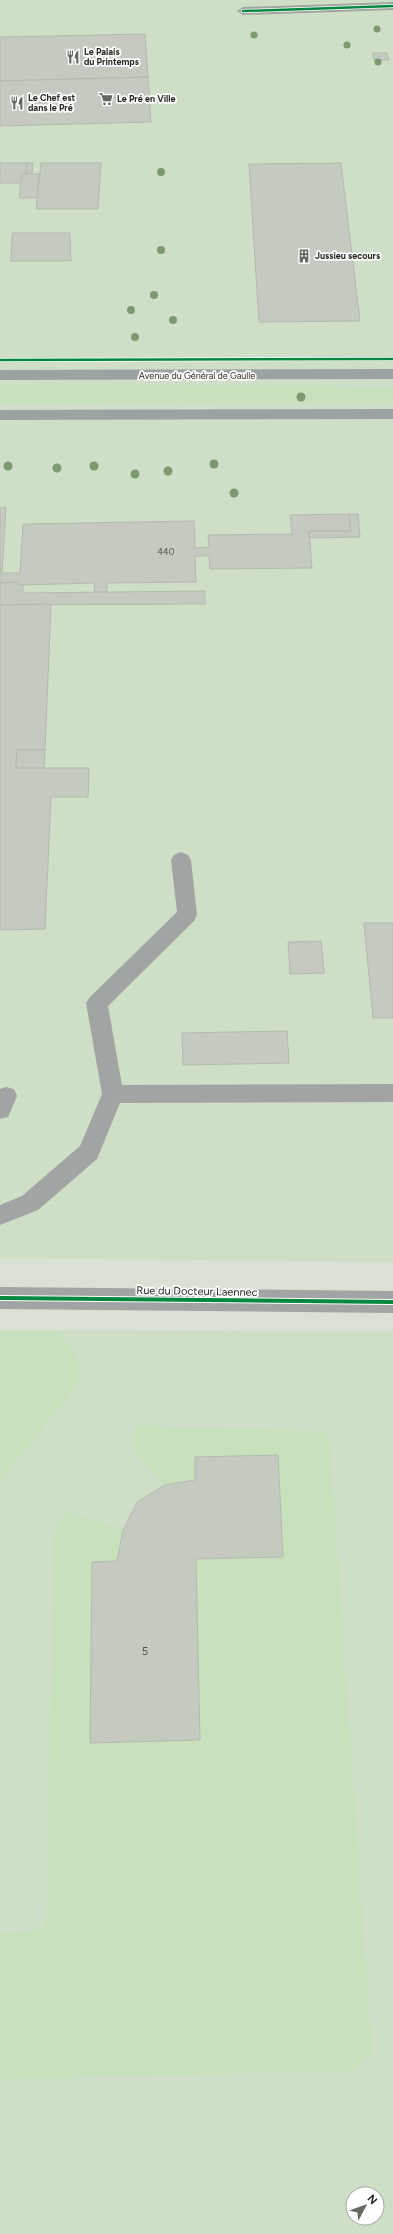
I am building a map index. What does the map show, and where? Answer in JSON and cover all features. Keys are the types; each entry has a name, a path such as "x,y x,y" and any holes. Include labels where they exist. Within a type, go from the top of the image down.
{"main road":[{"name":"Avenue du Général de Gaulle","path":"0,375 208,376 393,374"},
{"path":"0,415 393,414"}],"street":[{"path":"244,11 393,6"},
{"path":"0,1216 30,1203 89,1152 113,1094 97,1003 187,915 182,860"},
{"path":"113,1094 393,1094"},
{"name":"Rue du Docteur Laennec","path":"0,1298 393,1302"}],"shaded area":[{"path":"0,0 393,0 393,1262 0,1258"},
{"path":"0,384 393,387 393,402 0,403"},
{"path":"0,1330 393,1332 393,2234 0,2234"},
{"path":"0,1330 55,1330 78,1358 78,1383 0,1482"},
{"path":"134,1426 329,1431 372,2053 352,2071 0,2079 0,1934 46,1929 54,1531 67,1512 123,1530 117,1561 92,1562 90,1743 200,1740 196,1559 282,1557 278,1455 195,1457 195,1480 165,1485 134,1453"}],"building":[{"name":"Le Palais du Printemps","path":"145,34 148,77 0,81 0,37"},
{"path":"373,53 387,53 389,60 374,60"},
{"path":"148,77 151,122 0,126 0,81"},
{"path":"0,163 27,163 26,174 22,174 21,183 0,183"},
{"path":"27,163 33,163 32,174 26,174"},
{"path":"41,163 101,163 98,209 36,209"},
{"name":"Jussieu secours","path":"341,163 360,321 259,322 249,164"},
{"path":"22,174 39,174 37,198 19,198"},
{"path":"12,233 70,233 71,261 11,261"},
{"path":"6,507 2,573 20,573 23,524 194,521 195,548 209,547 208,535 292,534 290,515 349,514 351,531 309,531 312,568 210,569 209,556 195,556 196,582 107,583 107,592 94,592 95,583 19,585 20,582 0,583 0,508"},
{"path":"349,514 358,514 360,537 310,538 309,531 351,531"},
{"path":"20,582 19,585 23,584 23,593 205,591 205,604 0,605 0,583"},
{"path":"51,604 45,750 17,750 16,768 89,768 88,797 51,797 45,929 0,930 0,605"},
{"path":"17,750 45,750 44,768 16,768"},
{"path":"364,923 393,923 393,1018 373,1018"},
{"path":"321,941 324,973 290,974 288,942"},
{"path":"287,1031 289,1063 183,1065 182,1033"},
{"path":"278,1455 283,1557 196,1559 200,1740 90,1743 92,1562 117,1561 123,1530 137,1502 165,1485 195,1480 195,1457"}],"cycle path":[{"path":"243,11 393,6"},
{"path":"0,360 393,359"},
{"path":"0,1298 393,1302"}],"place":[{"name":"Le Palais du Printemps","path":"73,57"},
{"name":"Le Pré en Ville","path":"106,99"},
{"name":"Le Chef est dans le Pré","path":"17,103"},
{"name":"Jussieu secours","path":"304,256"}]}
